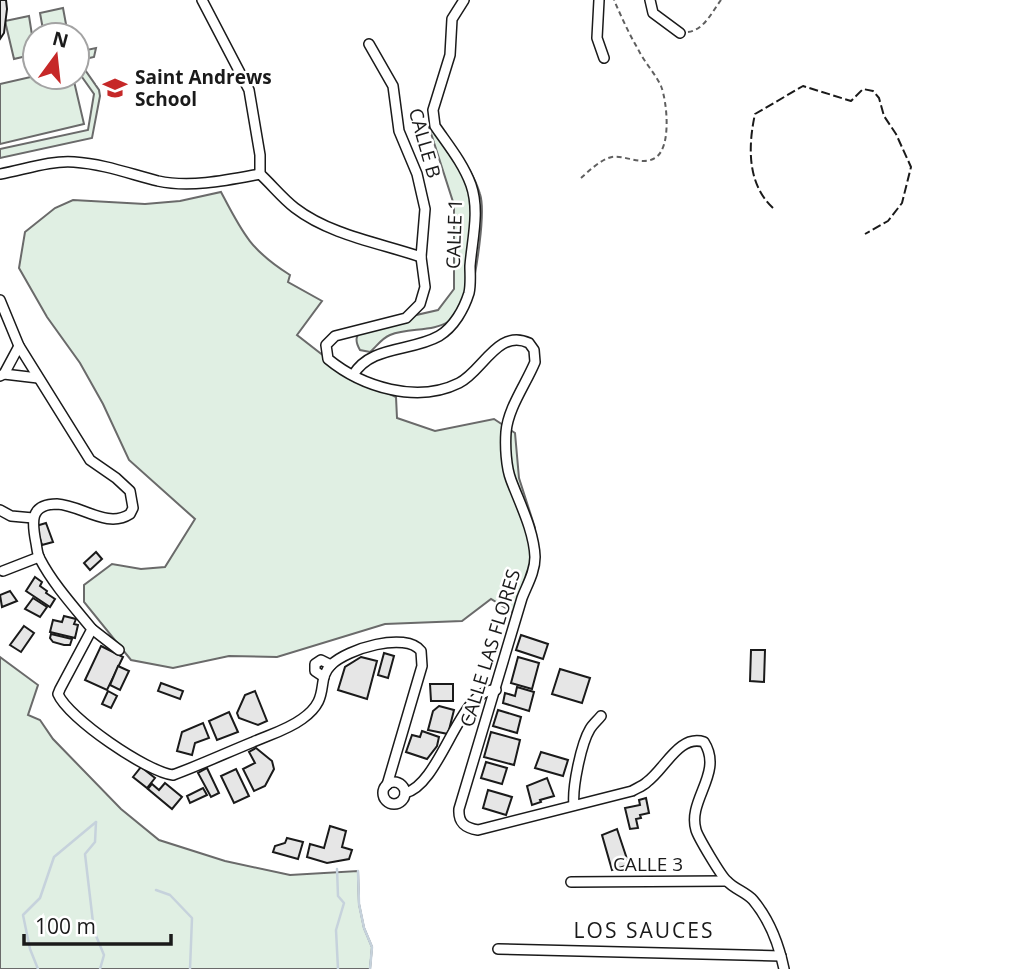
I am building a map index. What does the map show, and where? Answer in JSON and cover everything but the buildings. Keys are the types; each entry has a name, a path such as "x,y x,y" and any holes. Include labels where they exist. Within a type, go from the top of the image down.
{"street":[{"path":"202,0 249,90 260,155 260,174 283,199 310,218 330,228 421,257"},
{"name":"CALLE 1","path":"353,375 365,360 419,344 447,330 455,321 469,291 474,235 474,194 462,165 435,126 433,118 450,55 452,19 464,0"},
{"path":"599,0 597,38 604,58"},
{"path":"650,0 653,13 680,33"},
{"name":"CALLE B","path":"369,44 393,86 399,131 417,174 425,209 421,257"},
{"path":"0,174 71,161 177,183 228,180 260,174"},
{"name":"CALLE LAS FLORES","path":"421,257 425,287 420,304 414,311 406,317 335,336 325,350 328,359 373,384 408,393 457,384 471,376 486,356 512,341 521,340 533,347 535,362 512,410 506,430 510,477 523,507 535,557 533,572 522,598 459,809 462,823 470,829 478,830 632,791 647,782 686,742 696,739 704,742 710,751 710,769 696,811 696,830 726,881 752,899 769,923 784,969"},
{"path":"0,300 19,346 90,460 130,491 133,508 131,514 124,518 113,519 80,512 60,504 50,505 41,508 33,519 32,529 39,557 92,629 119,650"},
{"path":"19,346 2,375 38,378"},
{"path":"0,510 11,516 33,519"},
{"path":"3,571 39,557"},
{"path":"92,629 60,689 60,699 101,737 163,774 173,775 191,768 301,720 319,703 324,677 331,665 366,647 396,641 411,642 421,651 422,666 396,784 418,786 468,706 484,692 496,690"},
{"path":"324,677 315,671 315,664 321,660 331,665"},
{"path":"574,805 574,784 581,757 590,729 601,716"},
{"name":"CALLE 3","path":"571,881 726,881"},
{"path":"498,949 781,956"}],"path":[{"path":"581,178 613,157 645,161 654,159 665,144 665,96 660,83 638,50 614,0"},
{"path":"680,33 693,32 703,25 721,0"}],"green space":[{"path":"63,8 65,21 41,21 40,13"},
{"path":"29,16 30,21 21,21 21,57 14,59 5,21"},
{"path":"96,48 94,57 91,58 91,49"},
{"path":"91,78 100,96 92,138 0,158 0,149 88,130 94,94 91,90"},
{"path":"21,79 21,91 76,91 84,124 0,144 0,84"},
{"path":"437,121 467,165 482,203 481,229 470,295 460,312 444,324 390,335 370,352 360,350 357,338 364,327 438,310 454,289 454,205 428,124"},
{"path":"221,192 256,248 290,275 288,282 322,301 297,335 347,374 396,397 397,418 435,431 494,419 515,433 519,478 535,528 537,566 519,616 491,599 462,621 385,624 277,657 229,656 173,668 131,660 84,602 84,585 112,564 141,569 165,567 195,519 129,460 80,363 47,317 19,268 25,232 55,208 73,200 145,204 180,201"},
{"path":"0,657 38,685 28,715 40,720 53,739 121,809 159,840 225,861 290,875 358,871 359,904 364,928 372,947 370,969 0,969"}],"waterway":[{"path":"96,822 95,842 85,854 94,931 104,955 100,969"},
{"path":"38,969 30,949 23,915 40,898 54,857 96,822"},
{"path":"337,869 338,896 344,903 336,930 338,969"},
{"path":"358,871 359,904 364,928 372,947 370,969"},
{"path":"156,890 170,895 192,918 190,969"}],"fence":[{"path":"773,208 758,188 754,176 751,139 755,114 803,86 851,101 863,89 873,91 879,98 884,116 896,134 911,167 902,203 888,221 865,234"}],"place":[{"name":"Saint Andrews School","path":"115,88"}],"district":[{"name":"LOS SAUCES","path":"644,931"}]}
